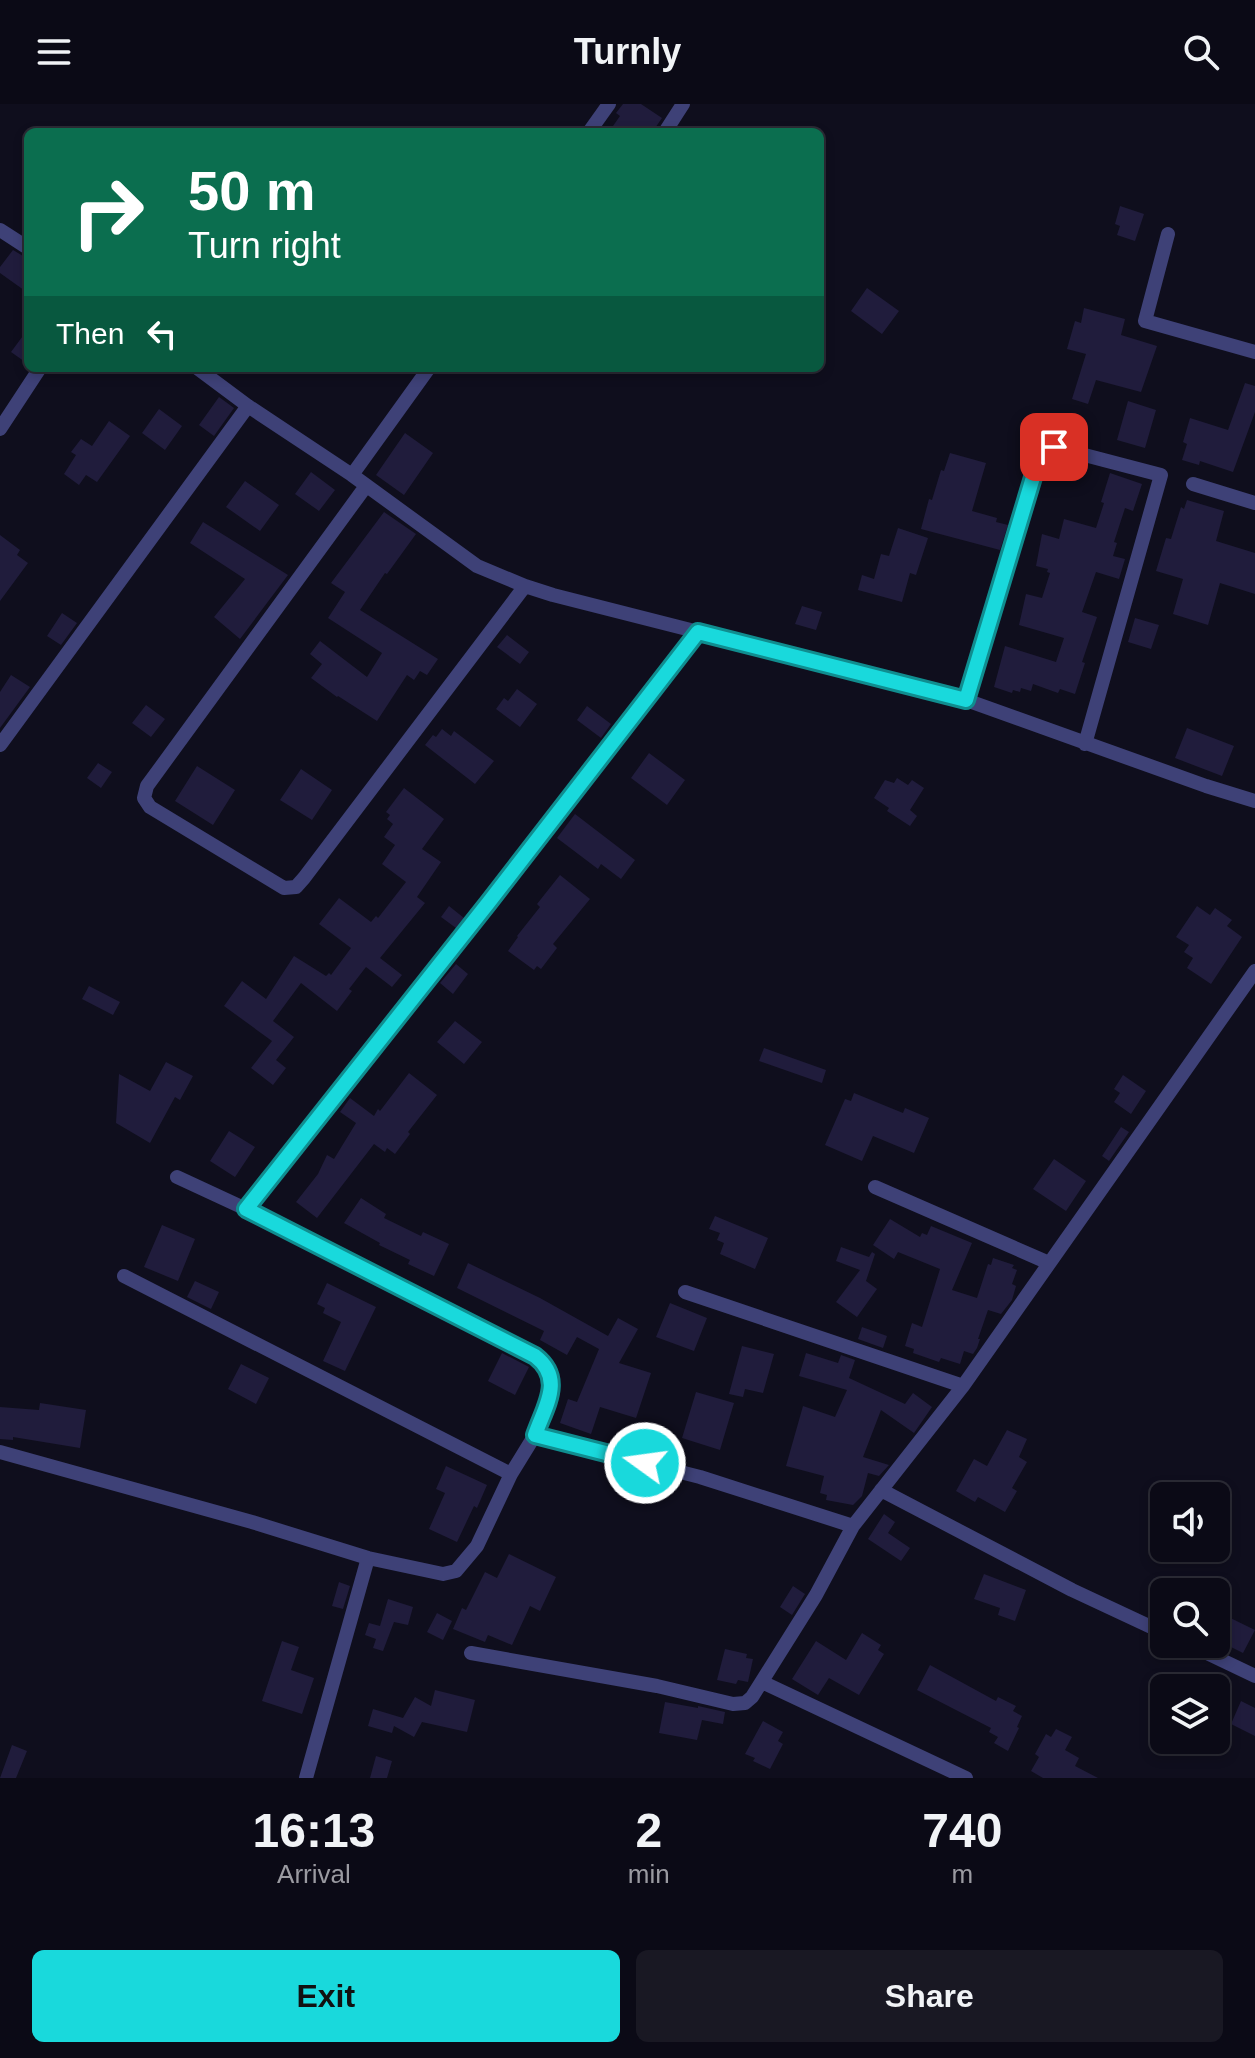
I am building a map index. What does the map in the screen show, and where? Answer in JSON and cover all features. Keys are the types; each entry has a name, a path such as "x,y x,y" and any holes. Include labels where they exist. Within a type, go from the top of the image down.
{"street":[{"path":"592,128 609,104"},
{"path":"668,128 683,104"},
{"path":"0,230 24,245"},
{"path":"1168,234 1145,321 1255,352"},
{"path":"0,429 37,372"},
{"path":"202,372 477,566 525,586 966,700 1255,801"},
{"path":"352,475 426,372"},
{"path":"0,745 248,406"},
{"path":"966,700 1037,464 1044,453 1054,447 1161,475 1085,744"},
{"path":"1193,484 1255,503"},
{"path":"366,486 147,786 144,798 150,807 284,888 296,887 525,586"},
{"path":"246,1209 698,632"},
{"path":"471,1653 657,1686 733,1704 745,1703 752,1697 816,1595 853,1526 963,1386 1255,971"},
{"path":"0,1452 252,1522 368,1558 443,1574 456,1571 477,1546 511,1474 535,1435 551,1392 551,1377 545,1363 246,1209 177,1177"},
{"path":"875,1187 1049,1263"},
{"path":"124,1276 511,1474"},
{"path":"685,1292 963,1386"},
{"path":"535,1435 700,1477 853,1526"},
{"path":"881,1490 1072,1590 1150,1626"},
{"path":"306,1778 368,1558"},
{"path":"1217,1658 1255,1676"},
{"path":"762,1682 966,1778"}],"building":[{"path":"623,104 641,104 662,118 655,128 616,128 613,126 620,116 616,113"},
{"path":"1120,206 1144,214 1135,241 1117,235 1120,226 1115,224"},
{"path":"13,250 24,257 24,290 0,273 0,267"},
{"path":"867,288 899,311 882,334 851,311"},
{"path":"1084,308 1125,319 1121,335 1157,346 1141,392 1096,380 1088,404 1072,399 1086,354 1067,349 1075,321 1081,323"},
{"path":"24,334 24,361 11,352"},
{"path":"1245,383 1255,386 1255,412 1233,472 1200,461 1199,465 1182,460 1190,418 1228,430"},
{"path":"219,397 234,408 214,436 199,425"},
{"path":"1128,401 1156,410 1145,448 1117,440"},
{"path":"159,409 182,426 165,450 142,433"},
{"path":"109,421 130,436 97,482 86,475 79,485 64,474 76,455 71,452 81,439 92,446"},
{"path":"405,433 433,453 404,495 376,475"},
{"path":"950,453 986,463 972,511 997,518 996,522 1008,525 1000,550 921,529 929,499 932,500"},
{"path":"311,472 335,490 319,511 295,494"},
{"path":"1110,473 1142,484 1133,511 1125,508 1114,542 1117,543 1113,556 1125,559 1119,579 1096,572 1082,612 1097,617 1075,694 1060,689 1058,693 1033,684 1031,691 1021,688 1020,692 1013,690 1012,693 994,687 1005,646 1056,662 1064,638 1019,625 1026,594 1042,598 1050,573 1048,569 1036,566 1042,534 1059,539 1064,519 1096,528"},
{"path":"245,481 279,505 260,531 226,507"},
{"path":"1187,500 1224,511 1216,541 1255,553 1255,594 1220,583 1208,625 1173,614 1183,579 1156,571 1166,538 1171,539 1181,507 1184,509"},
{"path":"384,512 416,534 360,610 438,659 427,675 420,671 414,680 407,675 377,721 311,678 322,664 310,654 320,641 367,677 382,653 328,618 345,592 331,583"},
{"path":"203,522 288,575 240,639 214,617 245,579 190,543"},
{"path":"898,528 928,538 916,575 910,573 902,602 858,590 862,575 874,579 881,554 889,556"},
{"path":"0,535 20,550 17,555 28,563 0,601"},
{"path":"802,606 822,612 816,630 795,624"},
{"path":"62,613 77,623 61,645 47,636"},
{"path":"1135,618 1159,625 1151,649 1128,642"},
{"path":"507,635 529,652 520,664 497,647"},
{"path":"11,675 30,687 0,728 0,692"},
{"path":"517,689 537,704 520,727 496,709 504,698 508,701"},
{"path":"146,705 165,719 151,737 132,723"},
{"path":"587,706 611,724 601,738 577,720"},
{"path":"1187,728 1234,746 1222,776 1175,758"},
{"path":"442,729 451,736 454,731 494,761 475,784 425,745"},
{"path":"649,753 685,780 667,805 631,778"},
{"path":"98,763 112,772 101,788 87,778"},
{"path":"197,766 235,790 213,825 175,801"},
{"path":"301,769 332,790 312,820 280,800"},
{"path":"897,778 908,785 912,780 924,788 910,810 917,816 910,826 874,798 885,780 894,783"},
{"path":"404,788 444,819 422,849 441,862 417,897 425,903 380,958 402,975 392,987 366,967 337,1011 301,983 273,1021 294,1037 276,1060 286,1068 273,1085 251,1068 272,1041 224,1006 242,981 266,999 294,956 326,976 331,975 351,948 319,924 339,898 371,922 376,916 378,918 406,882 382,864 395,845 384,837 393,824 387,819 390,815 386,812"},
{"path":"575,814 635,860 621,879 601,864 598,869 557,838"},
{"path":"560,875 590,899 553,944 557,948 541,969 537,966 534,970 508,951 540,907 537,904"},
{"path":"449,906 464,918 456,928 441,917"},
{"path":"1197,906 1210,915 1215,908 1232,920 1227,926 1242,937 1211,984 1187,968 1193,958 1184,952 1189,945 1176,937"},
{"path":"456,964 468,974 453,994 440,983"},
{"path":"89,986 120,1002 113,1015 82,999"},
{"path":"455,1021 482,1042 464,1064 437,1042"},
{"path":"764,1048 826,1070 822,1083 759,1061"},
{"path":"166,1062 193,1076 180,1100 175,1097 150,1143 116,1123 119,1074 150,1091"},
{"path":"409,1073 437,1095 395,1154 387,1148 385,1152 374,1144 317,1218 296,1202 318,1174 327,1155 334,1159 356,1123 340,1112 350,1098 374,1116"},
{"path":"1123,1075 1146,1091 1131,1114 1114,1102 1120,1093 1114,1089"},
{"path":"854,1093 903,1113 905,1108 929,1118 914,1153 873,1136 862,1161 825,1145 845,1099 851,1101"},
{"path":"1121,1127 1129,1132 1109,1161 1102,1156"},
{"path":"229,1131 255,1147 235,1177 210,1161"},
{"path":"1054,1159 1086,1181 1066,1211 1033,1189"},
{"path":"361,1198 386,1214 384,1218 421,1236 423,1232 449,1244 434,1276 408,1264 410,1260 344,1223"},
{"path":"715,1216 768,1238 755,1269 720,1254 724,1243 717,1240 720,1233 709,1229"},
{"path":"890,1219 920,1237 922,1233 927,1235 931,1226 972,1243 952,1290 977,1298 988,1264 991,1265 993,1258 1014,1265 1012,1268 1017,1270 1012,1284 1016,1286 1012,1300 1001,1314 988,1310 977,1348 973,1354 964,1351 960,1364 941,1358 939,1362 913,1353 914,1349 905,1346 912,1323 922,1327 940,1269 898,1252 894,1259 873,1245"},
{"path":"162,1225 195,1239 178,1281 144,1267"},
{"path":"841,1247 869,1257 872,1252 875,1254 866,1281 877,1289 857,1317 836,1302 860,1270 836,1261"},
{"path":"468,1263 608,1336 618,1318 638,1329 619,1363 651,1373 636,1418 600,1407 591,1434 560,1423 568,1399 577,1402 599,1349 577,1337 567,1355 540,1340 544,1331 457,1288"},
{"path":"195,1281 219,1292 211,1309 187,1297"},
{"path":"327,1283 376,1307 345,1371 323,1361 341,1322 323,1313 325,1308 317,1304"},
{"path":"670,1303 707,1318 694,1351 656,1337"},
{"path":"862,1327 887,1336 883,1348 858,1339"},
{"path":"742,1346 774,1354 763,1393 745,1389 743,1397 729,1394"},
{"path":"502,1353 529,1367 515,1395 488,1381"},
{"path":"806,1353 838,1363 841,1355 855,1360 849,1378 905,1404 913,1393 932,1407 914,1433 881,1410 863,1457 889,1465 879,1476 868,1473 862,1496 853,1505 826,1500 827,1495 820,1493 824,1476 786,1466 803,1406 835,1417 847,1390 799,1376"},
{"path":"241,1364 269,1378 256,1404 228,1389"},
{"path":"696,1392 734,1403 720,1450 682,1438"},
{"path":"40,1403 86,1410 80,1448 13,1437 13,1440 0,1439 0,1407 39,1410"},
{"path":"1007,1430 1027,1439 1019,1457 1027,1462 1012,1488 1017,1491 1005,1512 978,1497 975,1502 956,1491 974,1459 987,1466"},
{"path":"446,1466 487,1485 457,1542 429,1529 445,1493 436,1489"},
{"path":"884,1514 895,1522 888,1533 910,1548 901,1561 868,1539"},
{"path":"509,1554 556,1577 540,1611 530,1606 512,1645 488,1635 485,1642 453,1629 462,1608 466,1610 485,1572 497,1578"},
{"path":"984,1574 1026,1590 1015,1621 998,1615 1000,1608 974,1599"},
{"path":"339,1582 350,1586 343,1609 332,1606"},
{"path":"793,1586 805,1594 792,1615 780,1607"},
{"path":"388,1599 413,1607 408,1625 394,1622 383,1651 373,1648 376,1639 365,1635 369,1623 380,1626"},
{"path":"437,1613 452,1621 443,1640 427,1632"},
{"path":"1230,1618 1255,1630 1243,1653 1231,1647"},
{"path":"862,1633 881,1645 878,1650 884,1654 859,1695 829,1678 818,1695 792,1679 816,1641 846,1660"},
{"path":"282,1641 299,1647 291,1670 314,1678 302,1714 262,1701"},
{"path":"725,1649 747,1654 746,1658 753,1659 748,1682 738,1680 736,1684 717,1680"},
{"path":"930,1665 996,1701 998,1697 1016,1706 1013,1711 1022,1716 1008,1751 994,1743 998,1737 989,1732 991,1728 917,1690"},
{"path":"435,1690 475,1700 467,1732 422,1722 414,1737 394,1726 392,1733 368,1726 373,1709 403,1718 415,1697 431,1706"},
{"path":"1241,1701 1255,1708 1255,1736 1231,1724"},
{"path":"665,1702 725,1712 723,1724 702,1720 697,1740 659,1733"},
{"path":"763,1721 783,1732 778,1741 783,1744 770,1769 745,1754"},
{"path":"1056,1729 1072,1737 1065,1750 1079,1758 1075,1766 1098,1778 1043,1778 1031,1771 1039,1757 1035,1754 1046,1734 1051,1737"},
{"path":"12,1745 27,1751 16,1778 0,1778"},
{"path":"376,1756 392,1761 387,1778 370,1778"}],"route":[{"path":"645,1463 535,1435 551,1392 551,1377 545,1363 246,1209 698,632 966,700 1037,464 1044,453 1054,447"}]}
